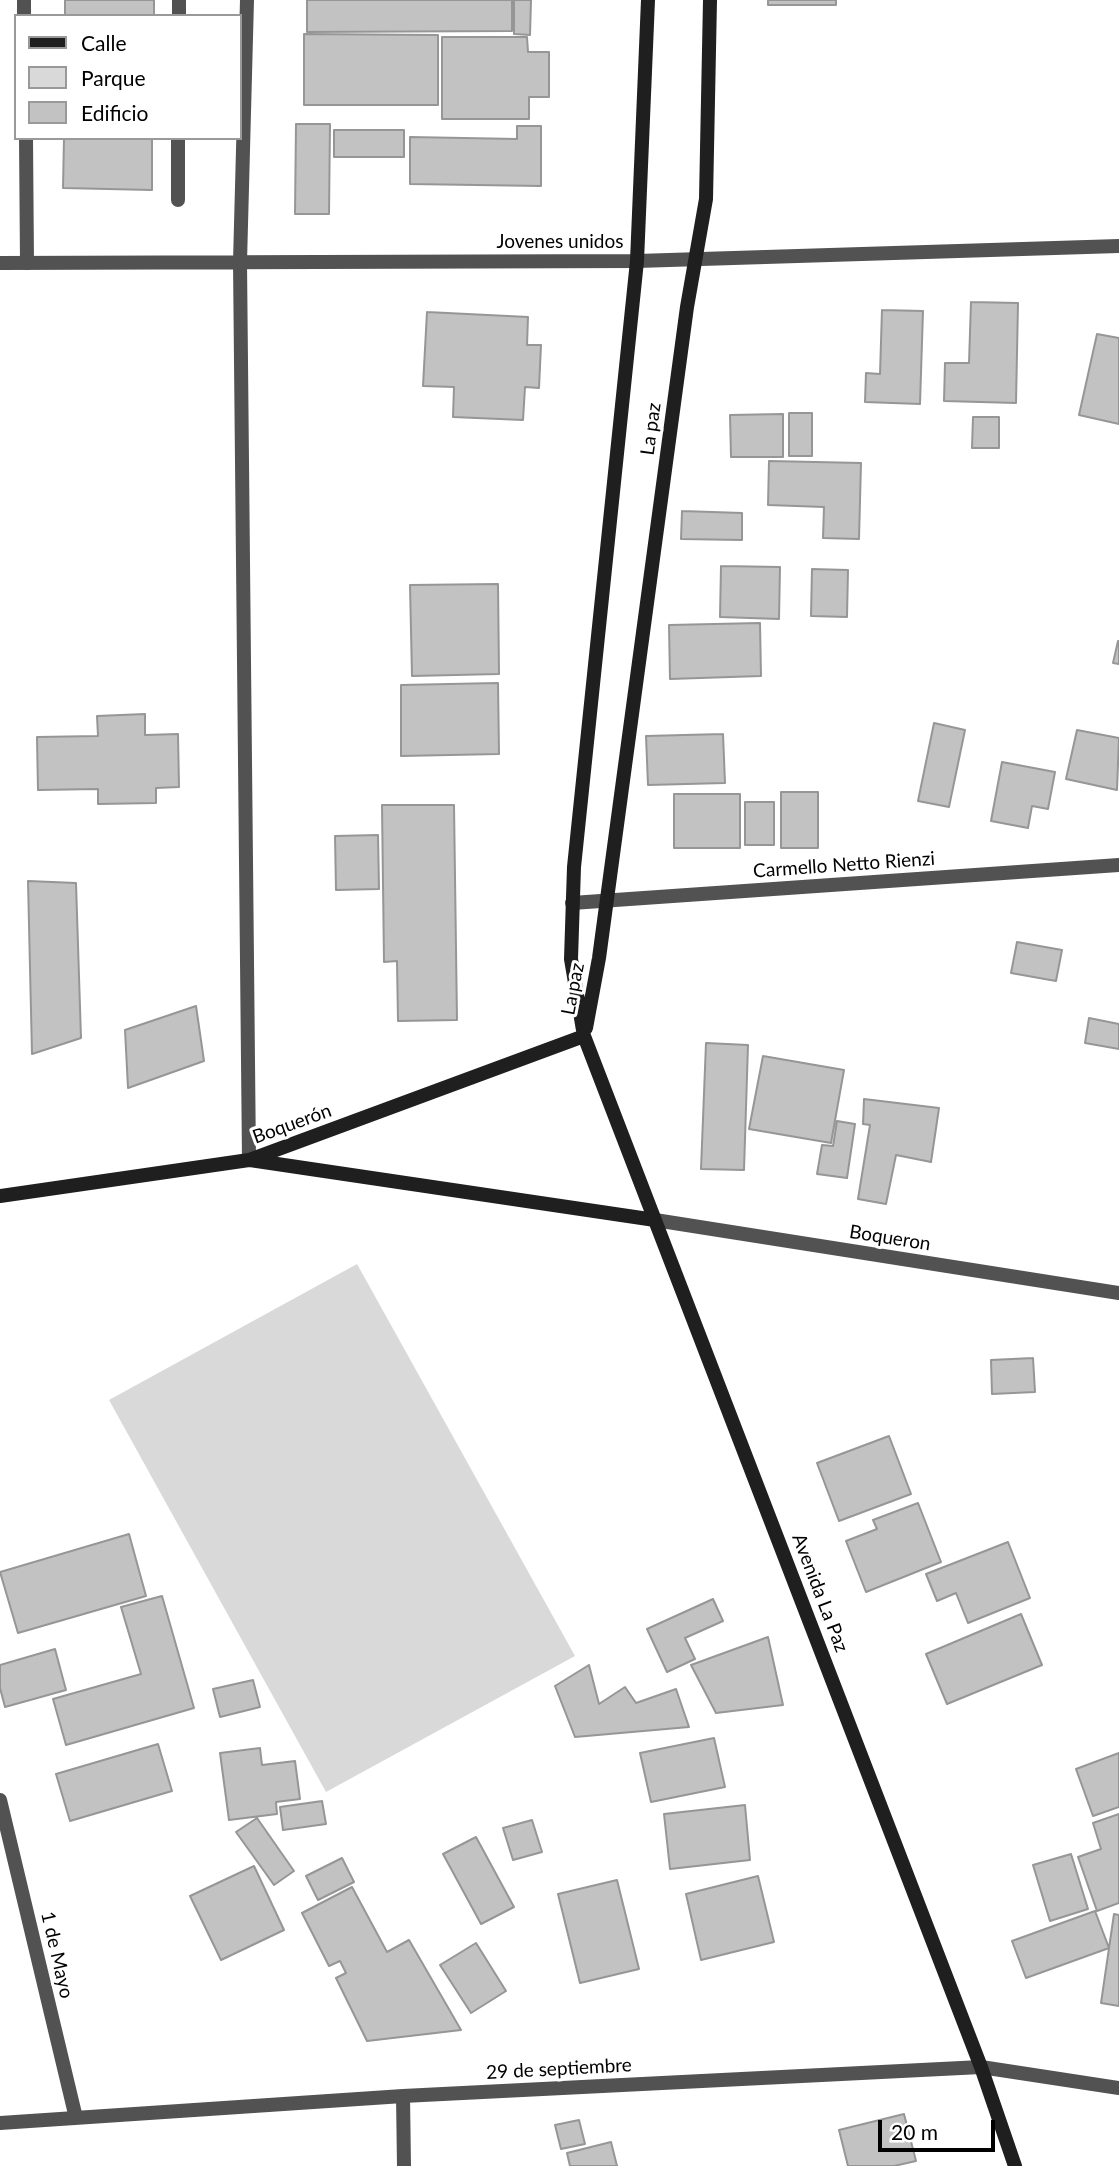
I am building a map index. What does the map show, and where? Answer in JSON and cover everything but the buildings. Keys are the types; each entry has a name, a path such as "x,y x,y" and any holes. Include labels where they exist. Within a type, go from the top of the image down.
{"street":[{"path":"247,0 240,262 248,1160 655,1220"},
{"name":"La paz","path":"584,1036 571,960 572,903 576,839 637,261 648,0"},
{"name":"La paz","path":"584,1036 599,958 687,307 706,199 710,0"},
{"path":"26,140 27,263"},
{"path":"178,140 178,200"},
{"name":"Jovenes unidos","path":"0,263 637,261 1119,246"},
{"name":"Carmello Netto Rienzi","path":"572,903 1119,865"},
{"name":"Boquerón","path":"0,1196 248,1160 584,1036"},
{"name":"Avenida La Paz","path":"584,1036 981,2067 1015,2166"},
{"name":"Boqueron","path":"655,1220 1119,1293"},
{"name":"1 de Mayo","path":"0,1800 76,2118"},
{"name":"29 de septiembre","path":"0,2123 403,2096 981,2067 1119,2088"},
{"path":"403,2096 404,2166"}],"green space":[{"path":"357,1264 575,1656 326,1792 109,1400"}]}
